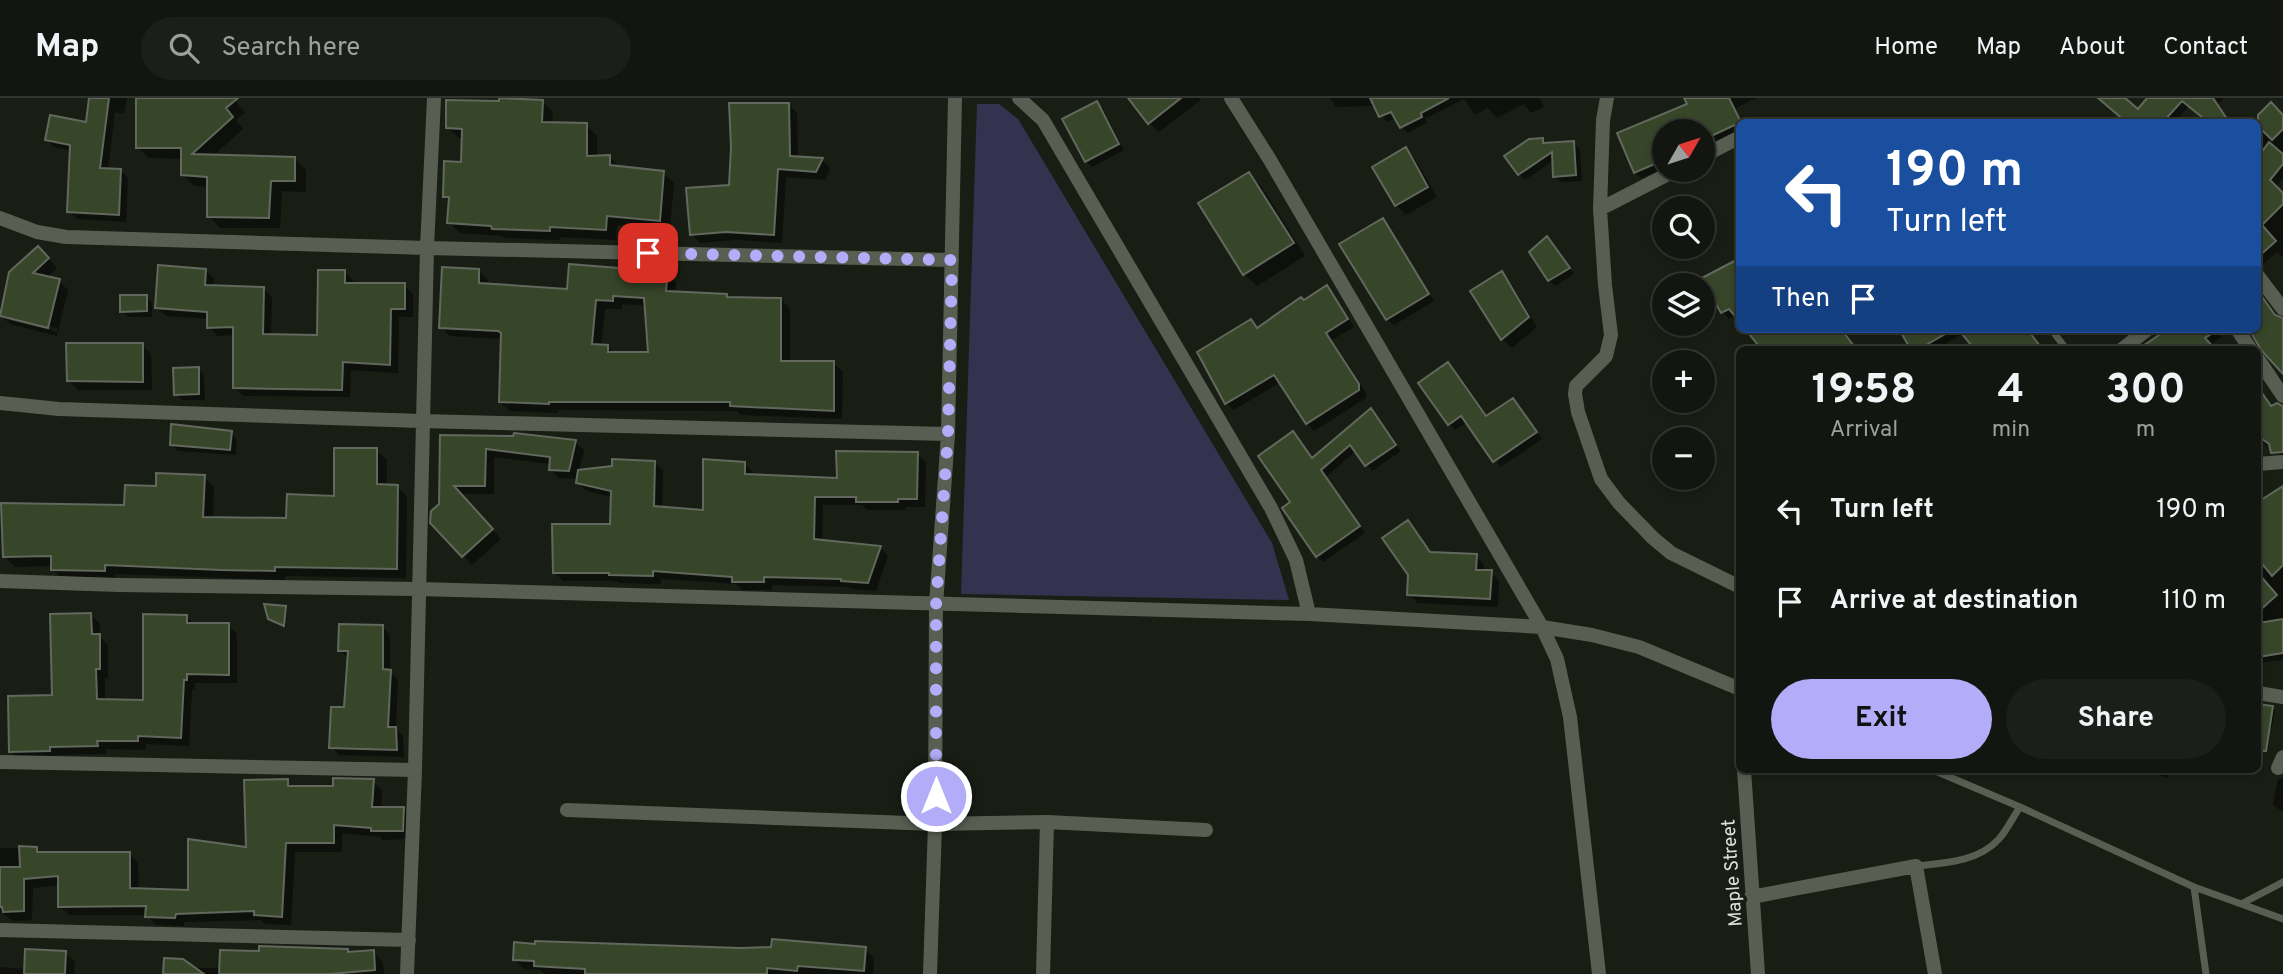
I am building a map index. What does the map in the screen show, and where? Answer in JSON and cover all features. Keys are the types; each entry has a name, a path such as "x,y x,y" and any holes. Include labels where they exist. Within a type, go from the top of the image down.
{"street":[{"path":"407,974 415,770 427,248 434,98"},
{"path":"930,974 935,824 936,605 948,434 955,98"},
{"path":"1019,98 1043,120 1271,508 1296,560 1309,614"},
{"path":"1231,98 1277,172 1542,627 1557,659 1570,717 1599,974"},
{"path":"1607,98 1602,120 1600,209 1611,335 1606,356 1581,380 1574,394 1578,412 1601,479 1619,503 1671,553 1736,585"},
{"path":"1715,150 1736,139"},
{"path":"1600,209 1653,182"},
{"path":"0,218 37,232 66,237 952,260"},
{"path":"2261,280 2283,309"},
{"path":"2126,346 2143,333"},
{"path":"2261,363 2283,396"},
{"path":"0,403 59,409 422,421 948,434"},
{"path":"2261,464 2283,462"},
{"path":"0,581 418,589 1309,614 1542,627 1592,635 1639,647 1736,687"},
{"path":"2261,693 2283,697"},
{"path":"0,762 415,770"},
{"name":"Maple Street","path":"1745,773 1758,974"},
{"path":"567,810 935,824 1046,822 1206,830"},
{"path":"1044,974 1046,822"},
{"path":"1751,897 1916,866 1935,974"},
{"path":"0,930 409,940"}],"lane":[{"path":"1940,773 2194,887 2283,919"},
{"path":"1916,866 1968,859 1986,850 2000,838 2020,807"},
{"path":"2243,903 2283,882"},
{"path":"2194,887 2206,974"}],"shaded area":[{"path":"977,104 999,104 1018,119 1272,543 1289,600 961,594"}],"building":[{"path":"89,98 109,98 100,168 121,169 119,215 67,212 70,145 45,140 50,115 86,122"},
{"path":"136,98 238,98 226,108 233,117 192,154 295,157 295,181 271,181 269,218 207,217 207,177 181,175 181,148 136,148"},
{"path":"499,98 543,100 542,122 587,123 587,156 610,155 610,165 664,171 660,221 607,216 606,230 550,227 550,231 492,229 491,226 447,223 449,197 443,197 444,161 461,162 462,129 446,128 446,100 499,101"},
{"path":"1128,98 1181,98 1148,124"},
{"path":"1370,98 1449,98 1421,113 1422,117 1400,128 1391,112 1379,117"},
{"path":"1684,98 1729,98 1740,119 1736,119 1736,124 1715,134 1715,119 1652,119 1652,165 1634,173 1617,133 1687,104"},
{"path":"2098,98 2125,98 2138,109 2147,98 2213,98 2227,119 2204,119 2182,101 2166,119 2122,119"},
{"path":"1097,101 1119,144 1085,162 1062,119"},
{"path":"2271,102 2283,115 2283,129 2272,140 2261,129 2258,115"},
{"path":"729,103 789,103 790,156 823,158 816,172 778,169 774,235 726,232 690,235 686,188 729,185"},
{"path":"1543,138 1543,143 1574,141 1576,175 1553,177 1552,152 1518,175 1504,156 1529,139"},
{"path":"2269,142 2283,154 2283,164 2270,180 2283,193 2283,204 2262,225 2276,241 2261,254 2261,153"},
{"path":"1406,147 1428,187 1395,206 1372,167"},
{"path":"1249,172 1294,243 1243,275 1198,203"},
{"path":"1383,218 1429,294 1386,320 1339,244"},
{"path":"1547,236 1570,268 1548,281 1529,252"},
{"path":"38,246 49,258 33,273 60,279 48,328 0,316 9,272"},
{"path":"1736,260 1736,317 1729,309 1721,313 1715,302 1715,273 1712,273"},
{"path":"569,264 668,272 666,291 727,294 727,297 781,298 781,361 834,361 834,411 730,406 730,402 499,402 501,333 439,328 442,267 479,269 479,283 567,289","holes":["613,296 644,298 648,352 608,352 608,345 592,344 596,300 613,301"]},
{"path":"158,265 206,269 205,285 264,287 263,334 317,335 318,270 345,270 345,283 405,283 405,309 391,309 390,365 343,362 342,390 233,388 233,327 207,328 207,312 155,308"},
{"path":"1502,271 1529,317 1501,340 1470,291"},
{"path":"1327,285 1348,319 1326,333 1359,384 1359,390 1306,424 1274,375 1225,404 1197,352 1251,319 1257,328 1301,297 1304,300"},
{"path":"120,295 147,295 147,311 120,312"},
{"path":"2261,295 2275,315 2283,318 2283,374 2251,333 2261,333"},
{"path":"1748,333 1844,333 1854,346 1759,346"},
{"path":"1901,333 1947,333 1924,346 1909,346"},
{"path":"1961,333 2030,333 2040,346 1972,346"},
{"path":"2162,333 2213,333 2205,338 2212,346 2143,346"},
{"path":"66,343 143,343 143,382 67,381"},
{"path":"1448,362 1486,416 1513,398 1537,432 1493,462 1461,416 1448,425 1418,383"},
{"path":"199,367 199,394 174,395 173,368"},
{"path":"2261,391 2271,406 2277,403 2283,406 2283,452 2271,453 2269,444 2261,438"},
{"path":"1371,408 1396,445 1365,466 1350,445 1321,470 1360,526 1316,557 1282,508 1290,502 1258,456 1293,431 1312,458"},
{"path":"171,424 232,431 230,450 170,445"},
{"path":"514,433 576,440 569,471 549,470 550,457 486,449 485,486 454,486 493,529 462,557 430,523 431,511 439,504 440,435 513,436"},
{"path":"334,448 377,448 377,484 398,485 397,569 275,567 275,571 105,565 105,571 51,570 51,556 3,557 1,503 124,505 125,485 156,486 156,473 205,475 203,517 286,518 287,494 334,496"},
{"path":"836,451 918,452 917,499 856,502 856,497 815,497 814,539 881,546 868,583 841,579 764,577 764,582 732,582 732,577 653,571 653,576 553,573 552,524 610,524 611,491 576,483 578,470 612,466 612,459 655,461 654,506 703,510 703,459 745,462 745,474 837,478"},
{"path":"2283,486 2283,565 2272,576 2261,563 2261,500"},
{"path":"1408,520 1430,552 1477,554 1476,570 1492,570 1490,599 1407,595 1408,575 1382,538"},
{"path":"2261,576 2277,595 2261,609"},
{"path":"264,604 286,606 284,626 268,619"},
{"path":"91,613 92,634 100,634 100,669 96,669 97,699 143,700 143,614 187,615 187,623 229,623 229,675 187,674 187,680 184,680 181,738 138,736 138,741 97,741 98,746 50,747 50,751 9,752 8,696 52,695 50,614"},
{"path":"2283,619 2283,653 2261,657 2261,623"},
{"path":"339,624 383,625 383,669 391,670 388,727 396,727 397,750 329,748 331,707 344,707 348,651 338,651"},
{"path":"2261,704 2273,706 2266,751 2261,751"},
{"path":"333,778 374,779 372,807 404,807 403,831 371,831 371,828 334,825 334,843 286,843 282,917 254,915 254,911 176,914 175,918 145,917 146,906 58,907 58,876 24,879 24,911 3,912 0,907 0,867 20,867 19,846 37,847 37,852 130,852 130,888 188,890 188,839 246,847 244,780 288,779 288,786 333,786"},
{"path":"772,939 866,947 864,971 798,966 797,971 767,968 767,974 585,974 585,969 534,966 534,961 513,960 514,942 740,948 771,947"},
{"path":"259,946 348,949 348,952 374,950 375,970 330,974 219,974 220,950 259,951"},
{"path":"25,949 66,951 65,974 24,974"},
{"path":"164,958 183,959 204,974 163,974"}],"route":[{"path":"648,253 952,260 948,434 936,605 936,796"}]}
